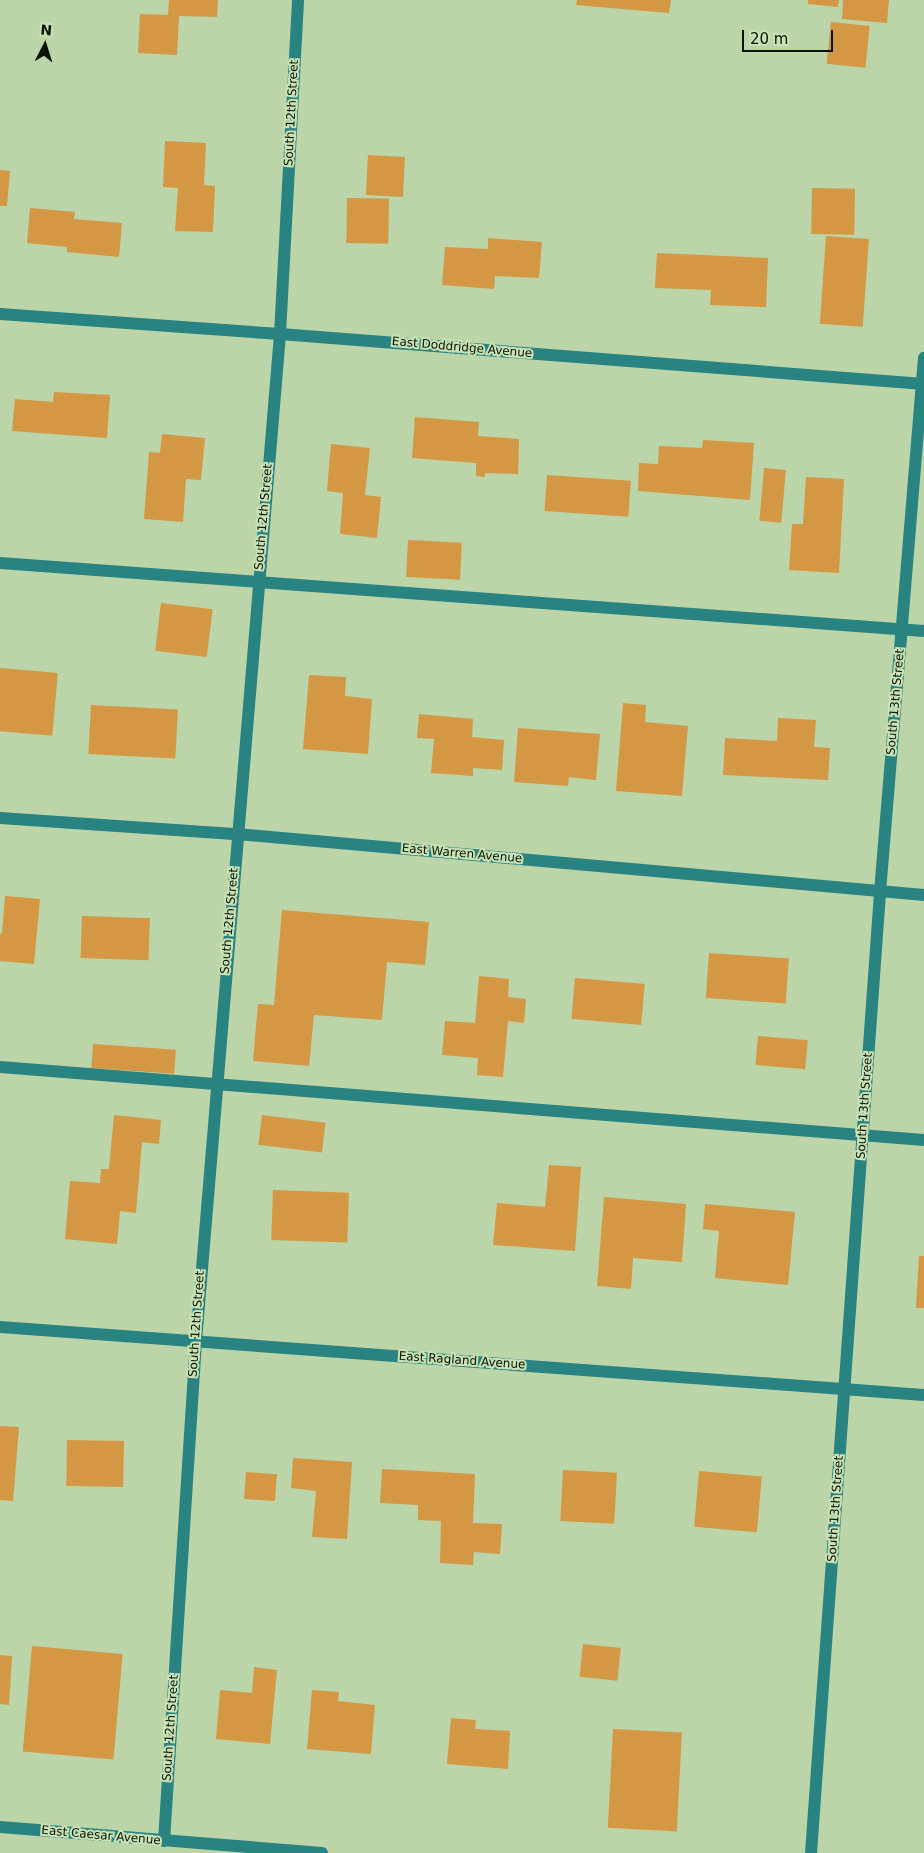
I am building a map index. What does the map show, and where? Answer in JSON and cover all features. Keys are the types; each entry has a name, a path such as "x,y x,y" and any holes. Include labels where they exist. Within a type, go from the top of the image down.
{"street":[{"name":"South 12th Street","path":"164,1841 196,1341 280,334 298,0"},
{"name":"East Doddridge Avenue","path":"0,314 923,384"},
{"name":"South 13th Street","path":"811,1853 880,892 924,358"},
{"path":"0,563 259,580 924,631"},
{"name":"East Warren Avenue","path":"0,818 237,834 880,892 924,894"},
{"path":"0,1067 924,1140"},
{"name":"East Ragland Avenue","path":"0,1328 924,1395"},
{"name":"East Caesar Avenue","path":"0,1827 322,1853"}],"building":[{"path":"169,0 218,0 217,17 179,16 177,55 138,53 140,14 168,15"},
{"path":"577,0 671,0 669,13 576,5"},
{"path":"808,0 839,0 838,7 808,4"},
{"path":"843,0 889,0 887,23 842,19"},
{"path":"831,22 870,26 865,68 827,64"},
{"path":"165,141 206,143 204,185 215,186 213,232 175,231 178,188 163,187"},
{"path":"368,155 405,157 403,197 366,195"},
{"path":"0,170 10,171 7,206 0,206"},
{"path":"812,188 855,189 854,235 811,234"},
{"path":"347,198 389,199 388,244 346,243"},
{"path":"30,208 75,212 74,219 122,223 119,257 67,252 67,247 27,243"},
{"path":"826,236 869,239 863,327 820,324"},
{"path":"488,238 542,242 539,278 495,276 494,289 442,285 445,247 488,249"},
{"path":"657,253 768,258 766,307 710,305 711,290 655,288"},
{"path":"54,392 110,395 107,438 12,431 15,399 53,402"},
{"path":"415,417 479,422 478,436 519,439 518,474 485,473 485,477 476,476 476,463 412,458"},
{"path":"162,434 205,438 201,480 186,479 183,522 144,519 149,452 160,453"},
{"path":"703,440 754,443 750,500 638,491 639,463 658,464 659,446 702,448"},
{"path":"331,444 370,448 365,495 381,497 377,538 340,534 343,493 327,491"},
{"path":"764,468 786,470 781,523 759,521"},
{"path":"547,475 631,481 628,517 544,511"},
{"path":"806,477 844,479 839,573 789,570 792,524 803,524"},
{"path":"408,540 462,543 460,580 406,577"},
{"path":"161,603 213,609 207,657 155,651"},
{"path":"0,668 58,673 52,736 0,731"},
{"path":"309,675 346,677 345,696 372,699 368,754 303,749"},
{"path":"623,703 646,705 645,722 688,726 682,796 616,791"},
{"path":"91,705 178,710 175,758 88,754"},
{"path":"419,714 473,719 472,737 504,740 502,770 473,768 473,776 431,773 434,739 417,738"},
{"path":"778,718 816,720 814,747 830,748 828,780 723,775 725,738 777,741"},
{"path":"518,728 600,734 596,780 569,777 568,786 514,782"},
{"path":"5,896 40,899 34,964 0,961 0,933 2,934"},
{"path":"282,910 429,922 425,965 387,962 382,1020 314,1015 309,1066 253,1061 258,1004 274,1005"},
{"path":"82,916 150,918 148,960 81,958"},
{"path":"709,953 789,959 786,1003 706,998"},
{"path":"479,976 509,979 508,997 526,999 524,1023 508,1021 503,1077 477,1075 478,1058 442,1055 445,1021 475,1023"},
{"path":"575,978 645,984 641,1025 571,1019"},
{"path":"758,1036 808,1040 805,1069 755,1065"},
{"path":"93,1044 176,1050 174,1074 91,1068"},
{"path":"114,1115 161,1120 159,1144 142,1142 136,1213 120,1211 117,1244 65,1239 70,1181 100,1183 101,1169 109,1169"},
{"path":"262,1115 326,1123 322,1153 258,1145"},
{"path":"549,1165 581,1167 575,1251 493,1245 497,1203 545,1207"},
{"path":"273,1190 349,1193 347,1243 271,1240"},
{"path":"604,1197 686,1204 682,1262 633,1258 631,1289 597,1286"},
{"path":"705,1204 795,1212 788,1285 715,1278 719,1231 703,1229"},
{"path":"919,1256 924,1256 924,1308 916,1308"},
{"path":"0,1426 19,1427 13,1501 0,1500"},
{"path":"67,1440 124,1441 123,1487 66,1486"},
{"path":"293,1458 352,1462 347,1539 312,1537 316,1491 291,1488"},
{"path":"382,1469 475,1474 473,1523 502,1524 500,1554 474,1552 473,1565 440,1563 441,1521 418,1520 418,1505 380,1503"},
{"path":"563,1470 617,1473 614,1524 560,1521"},
{"path":"699,1471 762,1476 757,1532 694,1527"},
{"path":"246,1472 277,1474 275,1501 244,1499"},
{"path":"583,1644 621,1648 617,1681 580,1677"},
{"path":"32,1646 123,1654 113,1760 23,1752"},
{"path":"0,1655 12,1656 9,1705 0,1704"},
{"path":"254,1667 277,1670 270,1744 216,1739 220,1690 252,1693"},
{"path":"312,1690 339,1692 338,1701 375,1705 371,1754 307,1749"},
{"path":"451,1718 476,1720 475,1729 510,1731 508,1769 447,1764"},
{"path":"613,1729 682,1733 677,1831 608,1828"}]}
